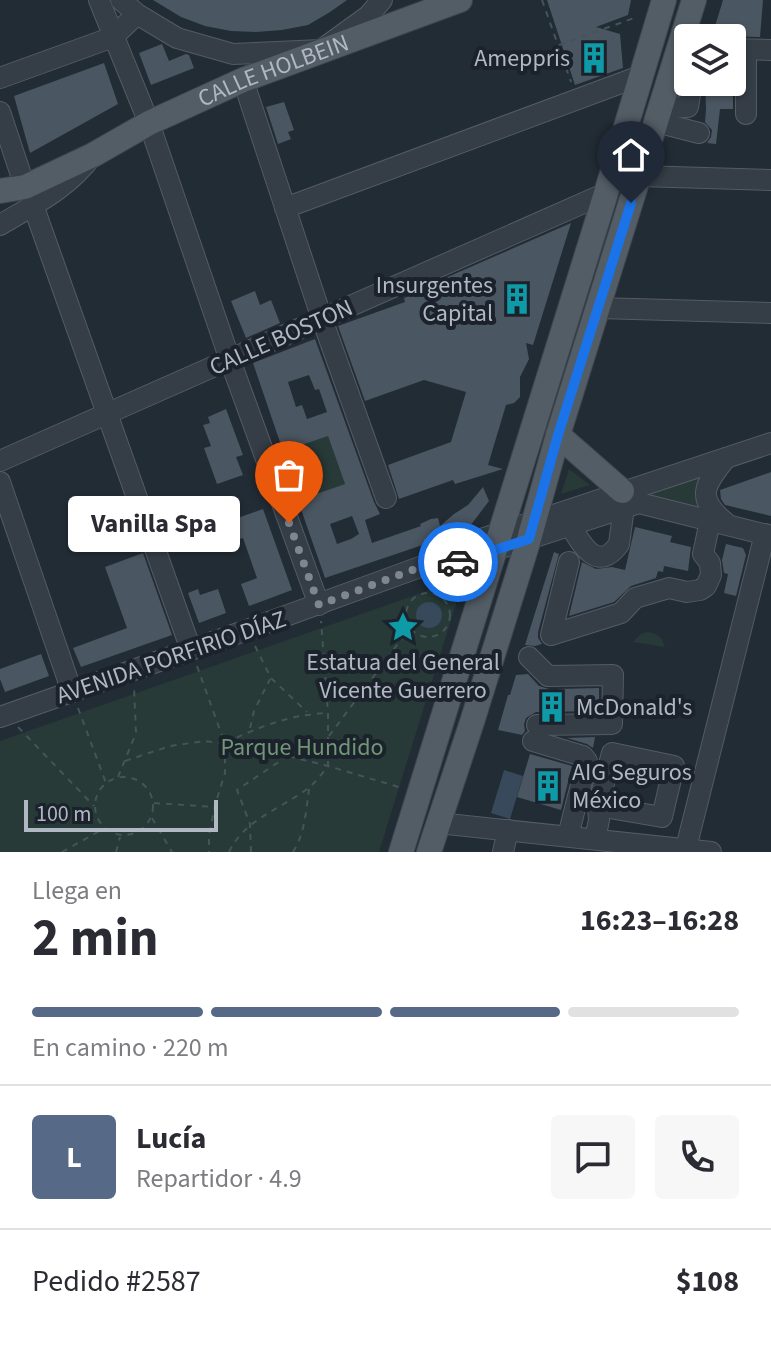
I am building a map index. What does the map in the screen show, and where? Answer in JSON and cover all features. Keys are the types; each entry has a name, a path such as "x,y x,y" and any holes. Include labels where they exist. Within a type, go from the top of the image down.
{"main road":[{"name":"CALLE HOLBEIN","path":"29,196 149,123 243,80 460,0"},
{"path":"689,24 694,0"},
{"path":"401,852 662,4"},
{"path":"429,852 438,823 481,724 494,652 558,435 639,176 674,78"},
{"path":"0,191 29,196"},
{"path":"558,435 628,500"}],"street":[{"path":"99,0 149,123 230,360 319,605"},
{"path":"0,78 113,37 129,7 177,38 233,54 321,50 368,16 382,0"},
{"path":"746,50 771,50"},
{"path":"285,208 640,76"},
{"path":"243,80 322,319 386,498"},
{"path":"659,115 688,107 690,96"},
{"path":"744,96 746,114"},
{"path":"0,112 191,650"},
{"path":"659,115 699,133"},
{"path":"639,176 771,180"},
{"name":"CALLE BOSTON","path":"0,461 606,193"},
{"name":"CALLE HOLBEIN","path":"0,225 29,196"},
{"path":"598,308 771,313"},
{"name":"AVENIDA PORFIRIO DÍAZ","path":"531,530 570,525 726,458 771,443"},
{"path":"720,523 710,509 706,488 726,458"},
{"path":"0,482 72,692"},
{"path":"570,525 587,552 593,555 605,555 619,544 628,500 768,535 685,850"},
{"name":"AVENIDA PORFIRIO DÍAZ","path":"3,716 431,563 455,563 499,541 628,500"},
{"path":"569,562 551,635 621,613 635,598 669,588 694,592 706,586 711,575 710,563 703,554 720,523"},
{"path":"494,652 524,657 548,676 613,675 612,724 535,733 583,756 587,761 568,836"},
{"path":"595,839 598,806"},
{"path":"438,823 711,852"},
{"path":"503,852 508,830"}],"path":[{"path":"542,0 576,98"},
{"path":"559,45 662,4"},
{"path":"444,600 467,574"},
{"path":"425,593 444,600 450,618 440,634 427,638 414,633 405,616 413,598 425,593"},
{"path":"229,852 250,824 309,788 328,766 328,713 319,605"},
{"path":"328,737 410,628"},
{"path":"247,630 271,678 309,713"},
{"path":"191,650 225,744 225,773 209,836 209,852"},
{"path":"118,777 136,733 134,669"},
{"path":"249,731 254,711 271,678"},
{"path":"72,692 106,783"},
{"path":"225,744 249,731 309,713 328,713"},
{"path":"3,716 94,807"},
{"path":"125,761 170,746 205,741 287,756 402,788"},
{"path":"251,852 250,824 237,790 287,756"},
{"path":"118,777 137,780 151,794 153,803 151,817 140,831 120,836 104,828 94,807 95,797 106,783 118,777"},
{"path":"293,852 300,841 309,788"},
{"path":"153,803 215,807"},
{"path":"151,817 172,852"},
{"path":"62,852 104,828"},
{"path":"116,852 120,836"}],"green space":[{"path":"328,436 345,484 316,494 299,446"},
{"path":"569,469 590,485 561,494"},
{"path":"702,475 704,511 640,495"},
{"name":"Parque Hundido","path":"464,578 379,852 0,852 0,741"},
{"path":"647,632 659,636 665,647 633,642"}],"water":[{"path":"429,602 438,606 442,615 438,624 429,628 420,624 416,615 420,606"},
{"path":"504,770 523,776 510,819 491,813"}],"building":[{"path":"153,0 347,0 308,25 256,32 205,26 181,17"},
{"path":"547,0 631,0 628,15 596,27 620,34 623,68 575,85"},
{"path":"723,0 763,0 760,37 746,37 746,24 716,24"},
{"path":"162,44 169,61 186,54 194,68 151,85 139,53"},
{"path":"104,63 118,104 30,153 14,96"},
{"path":"706,96 733,96 733,109 720,109 716,144 707,143 712,130 705,122"},
{"path":"284,102 294,130 288,132 291,139 278,144 266,107"},
{"path":"571,223 533,345 526,343 529,359 520,377 520,397 506,405 488,465 503,469 455,484 453,480 399,499 388,465 451,442 466,392 424,380 365,401 338,326 405,302 404,298 441,285 443,279"},
{"path":"255,291 260,305 271,300 280,323 246,338 231,301"},
{"path":"315,339 380,514 365,520 372,543 421,526 431,519 438,518 440,526 468,505 483,487 489,501 467,530 325,578 288,472 295,469 288,450 283,451 253,363","holes":["309,375 315,390 319,389 327,412 307,419 302,405 296,407 288,382","328,436 345,484 316,494 299,446","352,516 359,534 337,544 330,524"]},
{"path":"226,409 243,455 236,457 243,475 217,484 204,448 211,446 203,425 210,423 208,417"},
{"path":"771,472 771,516 725,505 721,499 720,490"},
{"path":"263,509 292,590 249,606 241,584 257,578 243,538 236,540 229,521"},
{"path":"635,527 672,536 670,542 691,547 688,571 664,566 663,572 658,571 656,578 631,586 614,602 569,616 582,562 596,569 612,567 625,570"},
{"path":"726,544 743,548 746,555 736,596 724,593 728,574 724,573 722,560"},
{"path":"554,552 559,554 538,632 542,644 525,645"},
{"path":"143,553 172,635 81,667 73,648 127,628 105,567"},
{"path":"198,589 200,595 218,589 226,613 199,623 188,593"},
{"path":"41,654 49,676 5,692 0,669"},
{"name":"McDonald's","path":"528,674 539,686 549,689 557,697 557,689 599,688 599,711 536,712 526,718 522,735 498,730 516,675"},
{"path":"595,737 593,748 567,738"},
{"name":"AIG Seguros México","path":"530,754 572,766 561,810 517,797"}],"way so far":[{"path":"289,523 319,605 431,563 458,562"}],"place":[{"name":"Ameppris","path":"594,58"},
{"name":"Insurgentes Capital","path":"517,299"},
{"name":"Vanilla Spa","path":"289,523"},
{"name":"Estatua del General Vicente Guerrero","path":"403,627"},
{"name":"McDonald's","path":"552,707"},
{"name":"AIG Seguros México","path":"548,786"}],"route":[{"path":"458,562 529,539 558,435 631,203"}]}
